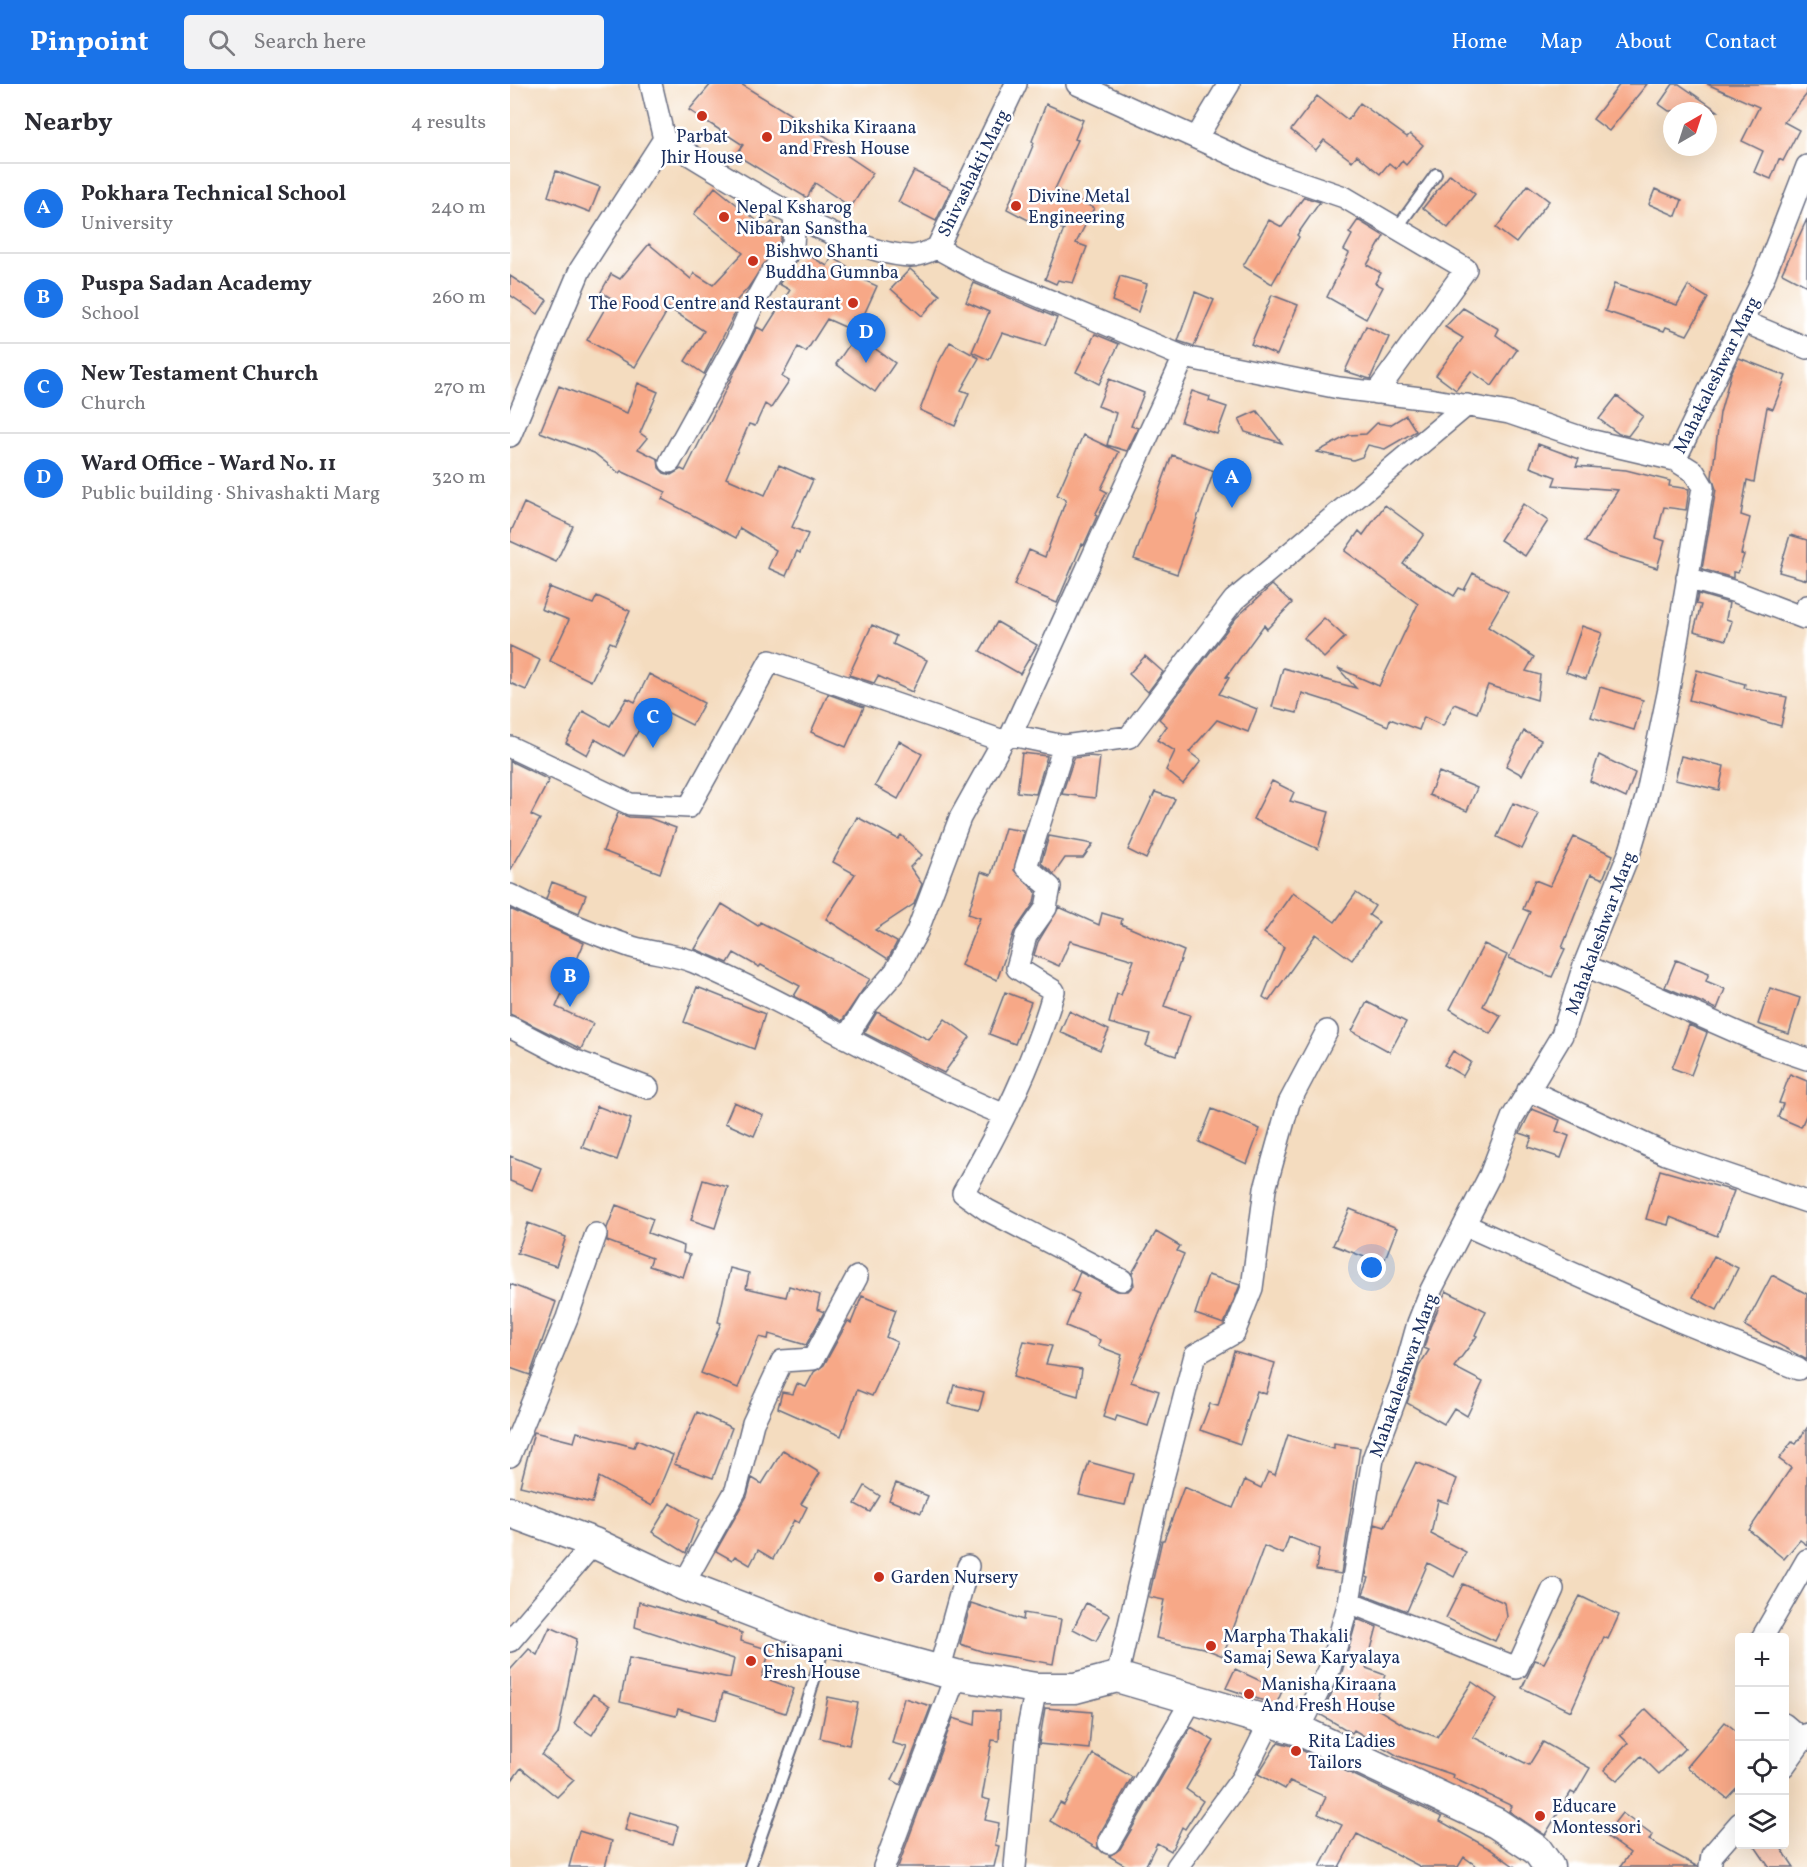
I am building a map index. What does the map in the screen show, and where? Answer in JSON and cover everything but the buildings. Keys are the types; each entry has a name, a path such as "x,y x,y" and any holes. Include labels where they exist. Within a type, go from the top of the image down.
{"main road":[{"path":"510,1512 594,1543 683,1585 826,1640 947,1673 1036,1688 1075,1688 1117,1677 1271,1720 1299,1730 1496,1823 1537,1850 1549,1867"}],"street":[{"path":"510,436 520,397 580,270 664,139 651,84"},
{"name":"Shivashakti Marg","path":"664,139 795,215 868,248 913,256 938,248 1016,84"},
{"path":"1077,84 1271,172 1344,197 1466,269 1376,393"},
{"path":"1197,137 1229,84"},
{"name":"Mahakaleshwar Marg","path":"1299,1730 1330,1668 1349,1602 1373,1459 1401,1384 1422,1312 1490,1175 1512,1118 1562,1035 1584,965 1630,851 1646,798 1669,689 1703,486 1694,472 1675,460 1763,279 1807,166"},
{"path":"670,462 735,344 752,307 770,276 793,245 795,215"},
{"path":"938,248 980,271 1184,357 1291,380 1509,413 1589,440 1675,460"},
{"path":"1742,321 1807,348"},
{"path":"846,1038 868,1003 895,972 917,932 960,818 1007,738 1184,357"},
{"path":"510,747 630,804 689,807 770,661 1007,738 1064,746 1129,737 1234,600 1467,405"},
{"path":"1687,579 1736,592 1804,618 1807,606"},
{"path":"1064,746 1026,867 1050,887 1046,908 1026,936 1017,968 1054,991 1044,1025 1005,1115 963,1193 987,1210 1122,1280"},
{"path":"510,895 592,933 634,947 691,961 846,1038 936,1087 1005,1115"},
{"path":"1584,965 1766,1045 1807,1059"},
{"path":"510,1027 571,1059 648,1088"},
{"path":"1117,1677 1161,1486 1195,1355 1234,1333 1249,1297 1264,1189 1289,1103 1327,1031"},
{"path":"1528,1090 1666,1154 1807,1202"},
{"path":"1465,1225 1677,1320 1798,1369"},
{"path":"510,1456 567,1318 596,1234"},
{"path":"683,1585 736,1490 753,1423 782,1361 813,1359 857,1277"},
{"path":"510,1641 594,1543"},
{"path":"1765,1633 1807,1560"},
{"path":"884,1867 947,1673 968,1566"},
{"path":"1349,1602 1517,1668 1553,1588"},
{"path":"1015,1867 1028,1728 1036,1688"},
{"path":"1109,1843 1193,1698"},
{"path":"1177,1867 1242,1778 1271,1720"},
{"path":"1789,1727 1805,1737 1789,1760"},
{"path":"1710,1867 1712,1855 1735,1829"}],"lane":[{"path":"1397,228 1436,174"},
{"path":"750,1867 803,1717 826,1640"}],"place":[{"name":"Parbat Jhir House","path":"702,116"},
{"name":"Dikshika Kiraana and Fresh House","path":"767,137"},
{"name":"Divine Metal Engineering","path":"1016,206"},
{"name":"Nepal Ksharog Nibaran Sanstha","path":"724,217"},
{"name":"Bishwo Shanti Buddha Gumnba","path":"753,261"},
{"name":"The Food Centre and Restaurant","path":"853,303"},
{"name":"Ward Office - Ward No. 11","path":"866,363"},
{"name":"Pokhara Technical School","path":"1232,508"},
{"name":"New Testament Church","path":"653,748"},
{"name":"Puspa Sadan Academy","path":"570,1007"},
{"name":"Garden Nursery","path":"879,1577"},
{"name":"Marpha Thakali Samaj Sewa Karyalaya","path":"1211,1646"},
{"name":"Chisapani Fresh House","path":"751,1661"},
{"name":"Manisha Kiraana And Fresh House","path":"1249,1694"},
{"name":"Rita Ladies Tailors","path":"1296,1751"},
{"name":"Educare Montessori","path":"1540,1816"}]}
